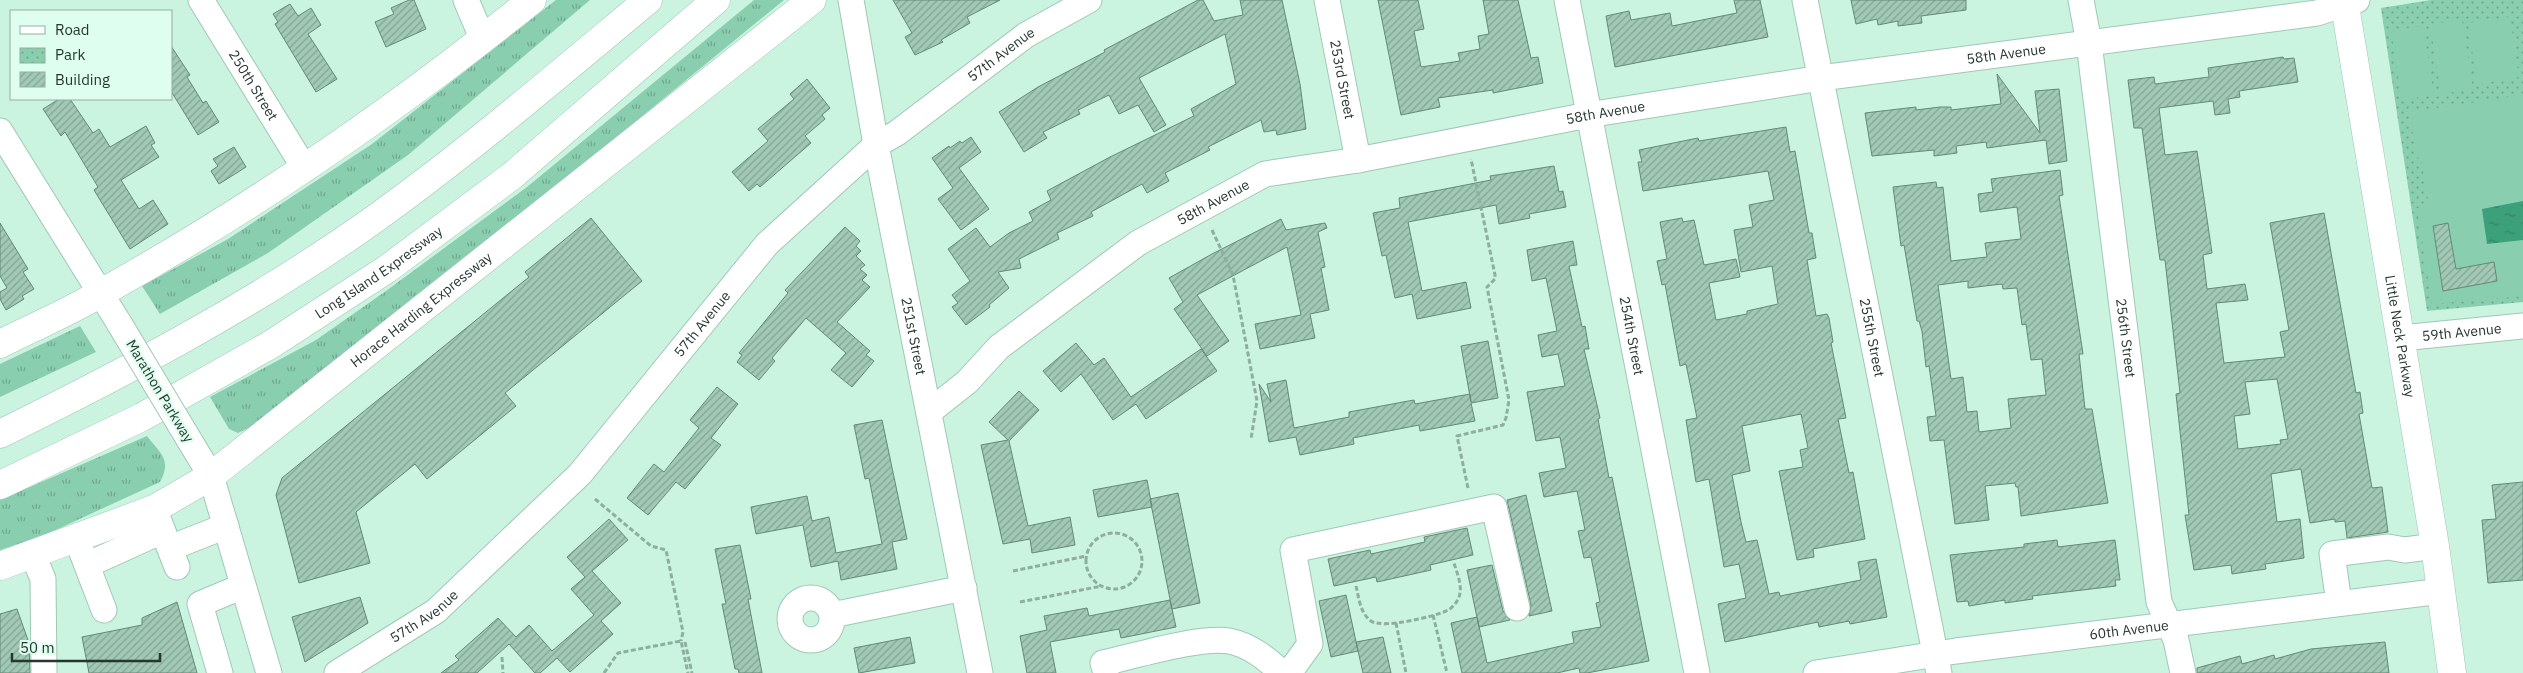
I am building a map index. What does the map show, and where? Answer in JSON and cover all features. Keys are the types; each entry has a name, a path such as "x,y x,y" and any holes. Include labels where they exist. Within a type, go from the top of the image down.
{"main road":[{"path":"0,344 101,294 305,169 483,40 532,0"},
{"path":"0,434 130,369 245,303 358,230 478,143 648,0"},
{"name":"Long Island Expressway","path":"0,485 142,417 270,345 387,269 513,175 716,0"},
{"name":"Horace Harding Expressway","path":"0,566 77,539 166,539 211,476 812,0"},
{"name":"Little Neck Parkway","path":"2348,1 2442,591 2452,673"}],"street":[{"name":"250th Street","path":"201,0 305,169"},
{"path":"466,0 483,40"},
{"name":"251st Street","path":"852,0 876,145 980,673"},
{"name":"57th Avenue","path":"338,673 436,611 580,474 767,244 876,145 897,132 1026,35 1089,0"},
{"name":"253rd Street","path":"1327,0 1358,160"},
{"name":"254th Street","path":"1566,0 1697,673"},
{"name":"255th Street","path":"1806,0 1937,663"},
{"name":"256th Street","path":"2081,0 2089,44 2159,602 2176,640 2183,673"},
{"name":"58th Avenue","path":"929,412 967,382 999,348 1138,243 1265,174 1358,160 1588,115 1821,78 2317,13 2348,1"},
{"name":"Marathon Parkway","path":"0,131 211,476 269,673"},
{"name":"59th Avenue","path":"2401,338 2523,326"},
{"path":"1289,673 1310,644 1293,550 1494,507 1517,608"},
{"path":"87,565 166,539 226,526"},
{"path":"77,539 104,610"},
{"path":"2339,603 2332,554 2388,547 2405,550 2435,546"},
{"path":"33,555 43,579 44,673"},
{"path":"220,673 200,604 243,586"},
{"path":"832,615 964,588"},
{"name":"60th Avenue","path":"1816,673 1937,663 2168,624 2442,591"},
{"path":"1106,673 1103,663 1208,640 1230,641 1250,649 1267,659 1282,673"}],"path":[{"path":"1468,488 1457,436 1503,425 1506,418 1508,400 1486,287 1495,279 1495,274 1470,159"},
{"path":"1212,230 1233,275 1257,401 1251,439"},
{"path":"595,499 651,546 666,550 683,632 688,673"},
{"path":"1103,534 1122,534 1137,544 1142,562 1136,579 1122,588 1114,589 1102,586 1092,579 1088,572 1086,556 1095,540 1103,534"},
{"path":"1013,571 1086,556"},
{"path":"1356,586 1363,612 1371,621 1380,625 1448,611 1459,597 1460,587 1454,563"},
{"path":"1020,602 1102,586"},
{"path":"1433,614 1447,673"},
{"path":"1396,623 1406,673"},
{"path":"604,673 618,653 683,641"},
{"path":"683,641 692,673"},
{"path":"502,657 503,673"}],"green space":[{"path":"556,0 590,0 408,155 268,253 160,314 142,286 228,239 372,144"},
{"path":"754,0 784,0 553,189 263,421 238,433 229,429 210,397 316,340 386,291 527,187"},
{"path":"2431,0 2523,0 2523,302 2427,311 2381,8"},
{"path":"2510,17 2519,77 2477,84 2468,23"},
{"path":"2462,20 2473,89 2441,94 2430,24"},
{"path":"2423,26 2434,95 2402,100 2391,30"},
{"path":"2523,95 2523,296 2432,304 2417,208 2429,206 2421,157 2416,158 2410,112"},
{"path":"80,326 96,352 0,397 0,364"},
{"path":"147,436 163,457 165,463 160,482 47,534 0,550 0,500"}],"water":[{"path":"2523,201 2523,240 2487,244 2482,209"}],"building":[{"path":"409,0 414,0 426,29 386,47 375,22 394,14 391,8"},
{"path":"893,0 1000,0 967,17 970,23 941,40 943,42 915,55 905,37 912,33"},
{"path":"1198,0 1203,0 1214,21 1243,15 1240,0 1282,0 1300,84 1306,129 1277,135 1276,130 1264,132 1261,120 1208,147 1210,150 1165,173 1169,181 1147,193 1142,184 1091,212 1093,216 1057,233 1059,239 1019,259 1021,268 998,272 1009,288 989,305 990,307 966,325 952,307 958,303 952,295 970,281 948,249 976,228 990,247 1009,233 1033,221 1029,212 1051,200 1047,191 1110,157 1194,116 1191,109 1236,84 1225,34 1139,78 1166,125 1154,132 1138,105 1119,114 1109,95 1078,110 1080,114 1043,132 1047,138 1024,152 999,112 1038,87"},
{"path":"1378,0 1418,0 1424,29 1414,31 1421,67 1460,61 1458,53 1480,49 1478,36 1489,34 1483,0 1518,0 1531,58 1538,57 1543,83 1493,93 1493,90 1438,98 1440,107 1401,115"},
{"path":"1734,0 1760,0 1768,37 1615,67 1606,16 1629,11 1631,20 1670,13 1672,26 1737,13"},
{"path":"1851,0 1966,0 1966,10 1921,16 1922,23 1898,26 1898,21 1878,25 1877,19 1856,24"},
{"path":"290,4 298,16 311,8 321,25 308,34 337,79 316,92 275,24 278,22 273,14"},
{"path":"172,48 190,75 187,77 203,103 206,101 219,122 198,135 172,93"},
{"path":"2283,57 2284,59 2294,58 2298,82 2239,91 2240,97 2228,99 2230,113 2215,115 2213,101 2159,108 2165,155 2197,151 2212,253 2203,255 2207,289 2245,284 2248,300 2216,303 2224,363 2285,357 2280,332 2289,330 2270,223 2324,213 2356,393 2360,392 2363,413 2359,414 2372,488 2382,487 2388,532 2347,538 2345,521 2335,522 2335,519 2310,523 2301,469 2271,474 2277,522 2300,519 2304,558 2265,564 2266,569 2232,574 2231,565 2194,570 2185,515 2189,515 2176,394 2180,393 2165,260 2160,260 2142,128 2134,128 2128,80 2154,77 2155,84 2209,77 2208,68","holes":["2277,379 2288,439 2280,440 2281,444 2238,449 2234,416 2250,414 2245,382"]},
{"path":"1997,74 2040,133 2035,91 2059,89 2067,161 2049,164 2046,140 1987,148 1986,142 1956,146 1957,153 1934,156 1934,150 1872,156 1865,113 1916,107 1916,110 1951,107 1951,110 2001,104"},
{"path":"807,79 830,108 822,115 825,119 805,136 811,143 760,187 757,184 749,191 732,172 768,141 758,129 794,99 790,94"},
{"path":"57,100 71,100 93,133 99,129 110,147 146,126 155,143 151,145 159,157 121,180 139,209 153,200 168,224 130,249 94,190 98,187 65,132 61,136 43,109"},
{"path":"1786,127 1790,152 1795,151 1809,233 1812,233 1816,258 1807,260 1816,316 1827,314 1829,318 1833,342 1831,343 1846,418 1838,419 1849,473 1853,472 1865,539 1813,549 1814,557 1797,560 1779,471 1803,467 1800,450 1808,448 1801,414 1742,426 1750,471 1732,475 1741,522 1746,542 1757,540 1769,594 1779,592 1780,596 1861,580 1858,562 1876,559 1887,617 1850,624 1849,621 1819,627 1818,622 1725,642 1718,604 1746,598 1739,564 1724,567 1709,479 1696,482 1686,420 1697,418 1686,364 1680,366 1665,284 1662,285 1657,261 1667,259 1660,222 1682,218 1683,222 1694,220 1704,265 1736,259 1740,277 1709,283 1716,320 1747,314 1747,311 1778,304 1772,266 1741,272 1734,230 1753,227 1749,205 1774,200 1768,171 1643,191 1638,162 1642,162 1639,150 1698,138 1699,141"},
{"path":"971,137 981,152 959,168 989,209 961,230 938,199 953,188 932,158 949,146 950,148 960,141 962,143"},
{"path":"234,147 246,167 219,184 211,171 218,166 213,159"},
{"path":"1554,166 1559,192 1563,191 1566,207 1529,214 1530,218 1499,224 1496,205 1408,222 1422,291 1466,282 1471,308 1417,319 1412,294 1395,298 1386,255 1382,256 1373,213 1400,208 1399,198 1491,180 1490,176"},
{"path":"2060,170 2063,195 2059,196 2083,354 2079,354 2085,409 2092,409 2108,503 2021,516 2018,487 2016,487 2015,483 1985,486 1989,520 1955,524 1944,440 1930,441 1927,417 1936,416 1929,366 1926,367 1922,331 1919,321 1917,321 1904,245 1901,246 1893,187 1936,182 1937,188 1943,187 1951,261 1987,257 1985,243 2021,239 2017,207 1980,212 1978,194 1993,192 1991,179","holes":["1968,281 1968,288 2002,284 2003,289 2017,288 2022,325 2026,324 2031,360 2042,359 2046,395 2008,399 2011,428 1979,432 1977,411 1967,412 1963,377 1951,379 1938,285"]},
{"path":"591,218 642,281 505,393 516,406 427,479 415,464 356,512 370,563 299,583 276,495 282,478 529,277 525,272"},
{"path":"1281,219 1286,230 1325,223 1327,228 1318,232 1325,267 1321,268 1329,310 1310,314 1315,338 1260,349 1255,324 1301,315 1287,247 1197,295 1229,341 1207,356 1174,309 1183,302 1169,278"},
{"path":"0,223 28,269 23,272 34,289 22,296 24,299 6,310 0,299 0,292 7,288 0,276"},
{"path":"2448,223 2456,269 2494,262 2497,281 2443,291 2433,226"},
{"path":"845,227 860,241 856,246 861,251 856,256 865,265 860,269 867,275 862,280 870,287 837,322 870,351 866,355 874,361 852,387 831,370 846,353 806,318 772,358 775,361 759,380 737,362 742,355 739,353 788,293 785,290"},
{"path":"1573,241 1577,265 1569,266 1582,327 1585,326 1589,349 1584,349 1600,418 1598,419 1609,478 1612,477 1649,661 1587,673 1580,673 1579,668 1557,673 1462,673 1451,623 1477,617 1487,663 1574,643 1572,632 1601,627 1596,603 1600,602 1591,557 1584,558 1578,531 1585,530 1577,491 1544,497 1539,473 1566,468 1560,437 1536,441 1527,392 1565,386 1558,354 1542,357 1538,335 1557,331 1546,278 1532,281 1527,250"},
{"path":"1488,341 1498,398 1471,403 1475,421 1420,431 1419,425 1353,438 1354,444 1300,455 1296,437 1269,442 1259,384 1271,402 1267,384 1286,380 1294,428 1349,417 1349,412 1414,400 1415,404 1470,394 1461,346"},
{"path":"1076,343 1094,365 1104,358 1131,397 1201,349 1217,371 1146,419 1136,404 1113,420 1081,374 1061,392 1043,371"},
{"path":"717,387 738,404 711,438 721,445 685,489 676,482 648,515 627,498 654,464 664,472 699,428 690,420"},
{"path":"1019,391 1039,410 1009,441 1028,526 1070,517 1075,545 1032,553 1030,539 1003,544 981,445 1008,440 989,422"},
{"path":"882,420 907,539 892,542 897,569 841,580 838,561 811,567 803,525 756,534 751,507 807,496 812,521 829,517 836,553 882,544 869,478 865,479 854,425"},
{"path":"1147,480 1152,507 1098,517 1093,490"},
{"path":"2523,482 2523,580 2488,583 2482,520 2496,519 2492,485"},
{"path":"1178,493 1200,603 1172,609 1150,499"},
{"path":"1526,495 1552,611 1529,616 1531,605 1507,500"},
{"path":"609,519 628,540 592,571 621,603 601,621 613,634 570,672 557,658 540,673 535,673 509,644 477,673 441,673 459,660 455,656 498,618 516,637 529,625 552,651 594,615 571,589 585,577 567,557"},
{"path":"1467,528 1473,555 1430,565 1431,570 1377,582 1376,577 1334,586 1328,559 1370,550 1371,554 1425,542 1424,537"},
{"path":"2057,540 2058,547 2115,540 2120,580 2115,580 2116,586 2032,596 2033,599 2005,603 2005,600 1969,606 1968,601 1957,602 1950,555 2024,547 2024,544"},
{"path":"740,545 751,599 748,599 762,673 739,673 738,669 735,669 722,604 726,604 715,549"},
{"path":"1492,565 1503,611 1510,620 1479,627 1467,570"},
{"path":"1346,595 1358,651 1331,657 1319,601"},
{"path":"360,597 368,623 305,662 292,617"},
{"path":"1170,600 1176,627 1121,638 1119,629 1050,642 1056,673 1027,673 1020,636 1047,630 1044,616 1087,608 1089,616"},
{"path":"177,602 197,673 89,673 82,637 142,625 142,618"},
{"path":"17,609 29,643 30,673 0,673 0,614"},
{"path":"910,637 915,663 859,673 854,648"},
{"path":"1383,637 1391,673 1363,673 1356,642"},
{"path":"2385,642 2389,673 2197,673 2197,668 2240,656 2242,664 2274,655 2275,659 2311,649"}]}
